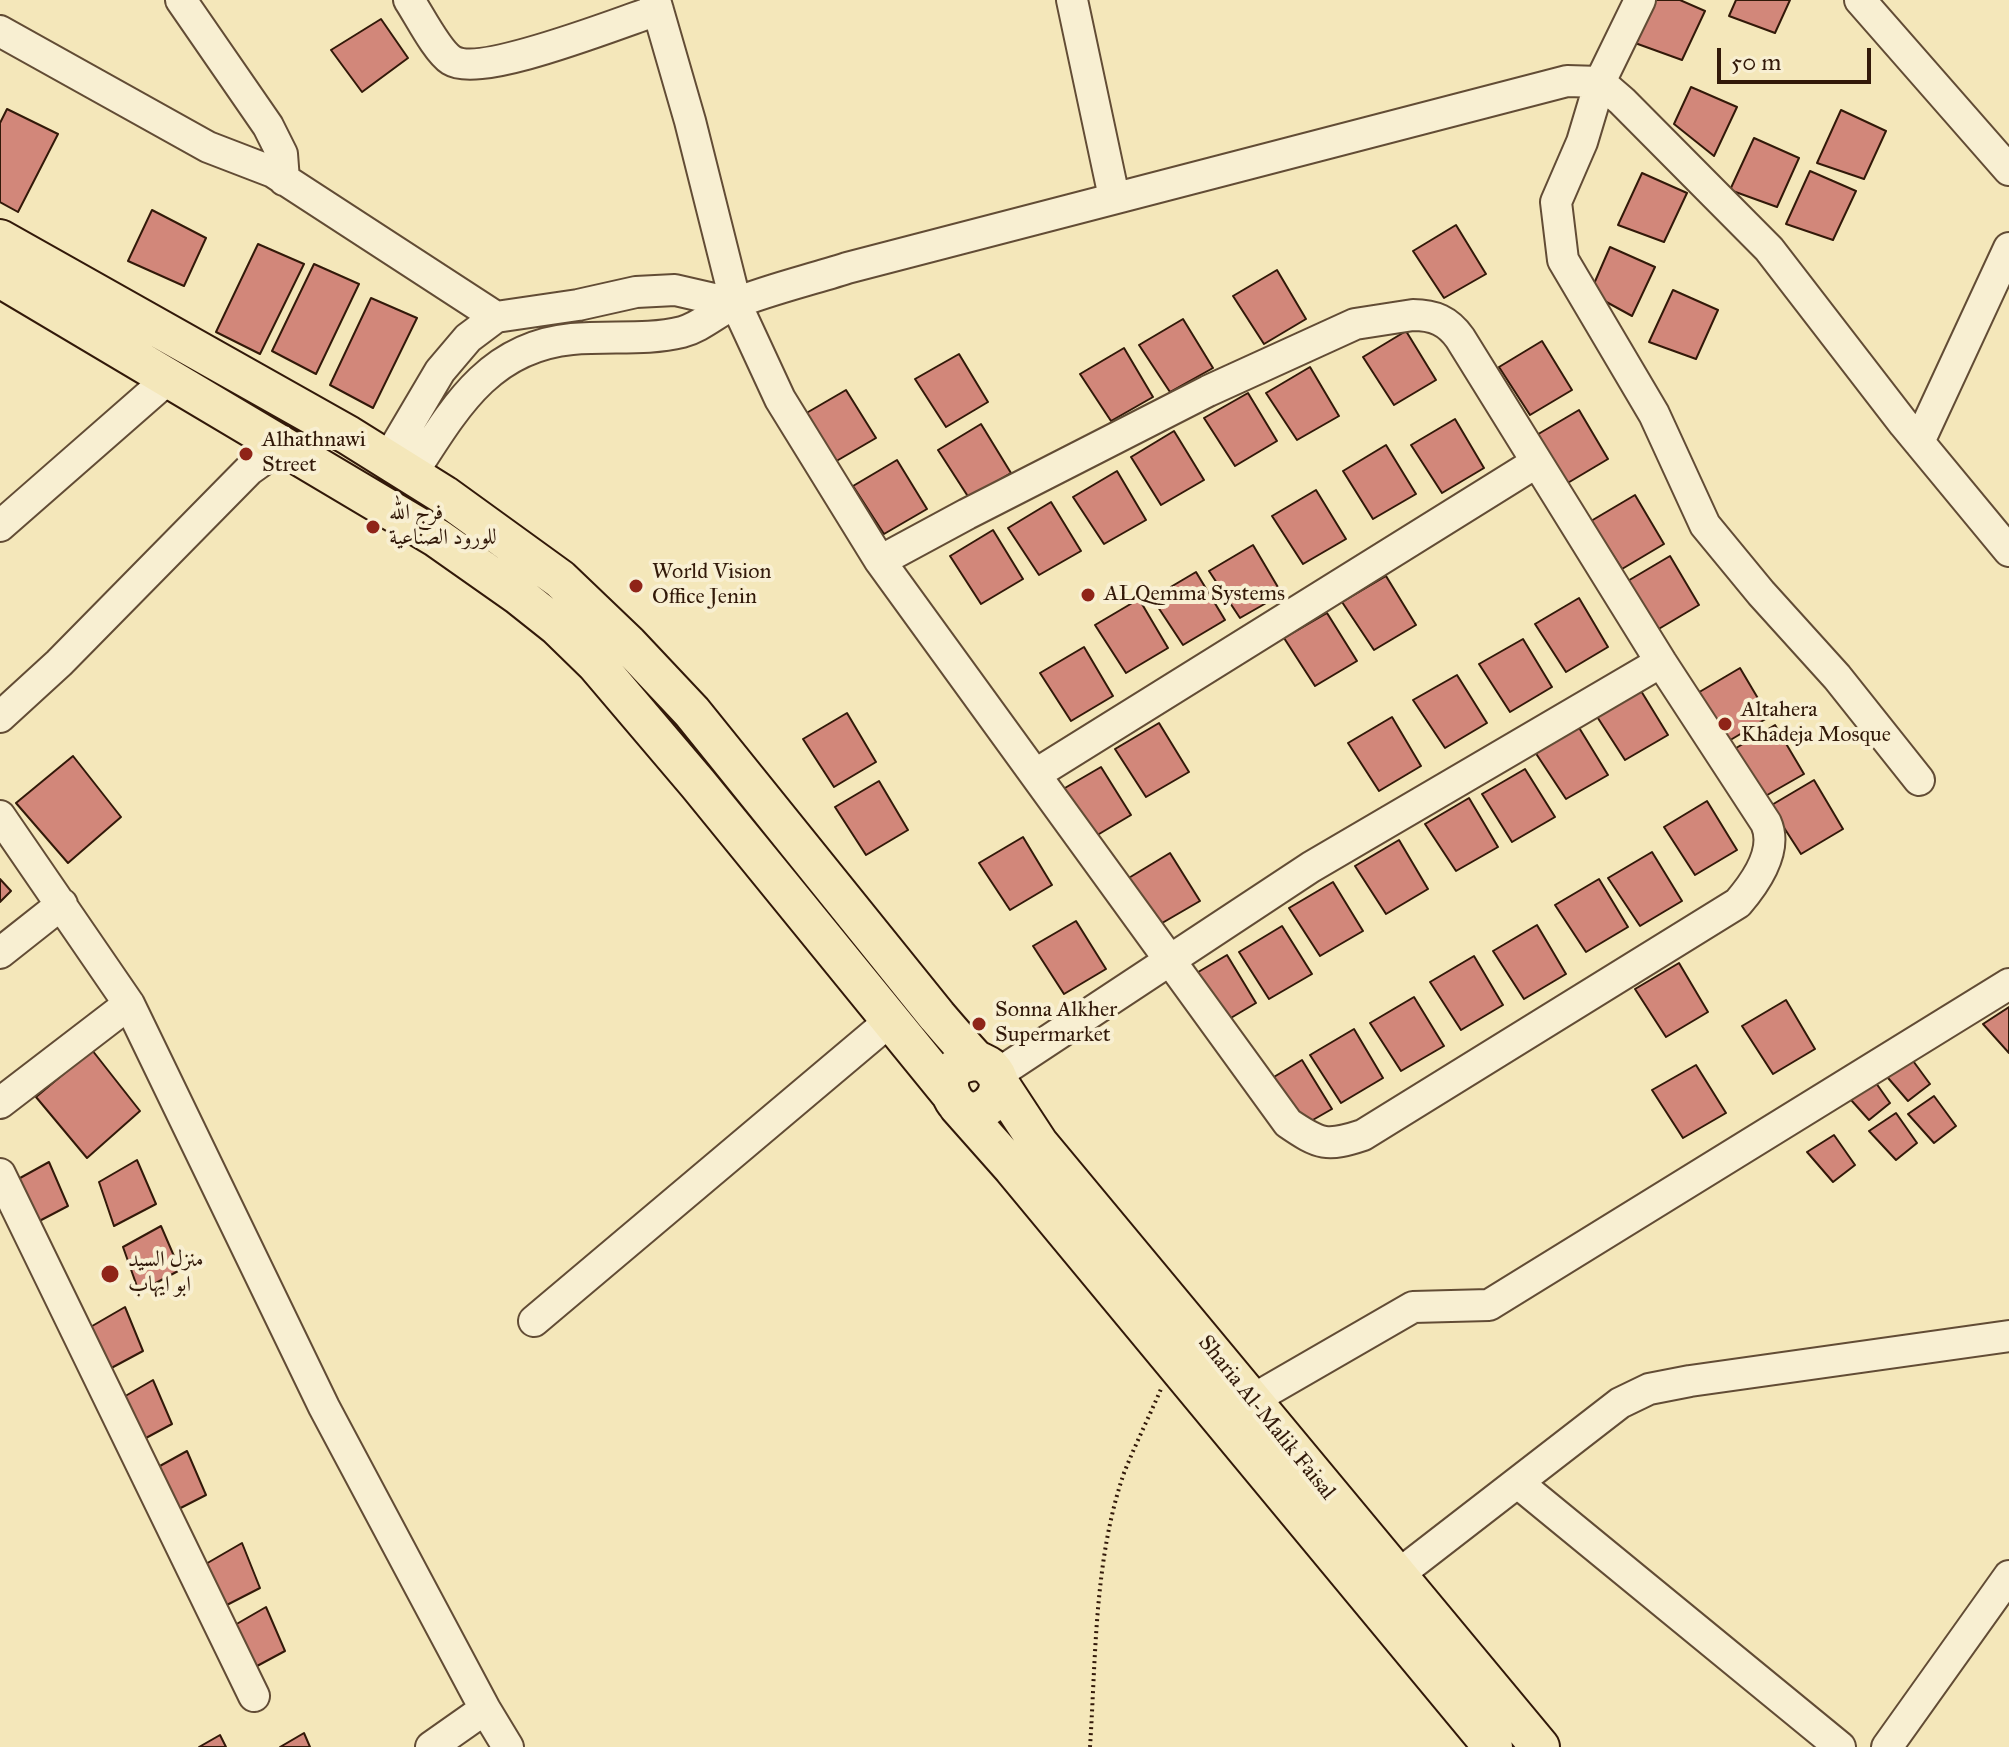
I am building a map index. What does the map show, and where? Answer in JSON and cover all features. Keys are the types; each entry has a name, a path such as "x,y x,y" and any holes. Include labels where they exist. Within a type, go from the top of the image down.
{"main road":[{"name":"Sharia Al-Malik Faisal","path":"0,239 307,411 400,467 560,579 628,644 692,712 937,1016 991,1073 1039,1144 1252,1400 1493,1747"},
{"name":"Sharia Al-Malik Faisal","path":"0,278 437,538 499,580 557,626 632,704 954,1099 1173,1361 1382,1587 1540,1747"},
{"path":"284,445 298,448 310,442 315,423 307,411"},
{"path":"954,1099 966,1110 982,1110 995,1099 991,1073"}],"street":[{"path":"181,0 268,126 282,154 284,180"},
{"path":"409,0 447,58 459,65 480,65 511,59 656,5 690,121 736,304 780,399 880,561 1288,1123 1308,1137 1333,1145 1363,1135 1738,903 1755,883 1770,844 1768,827 1661,662 1460,338 1450,325 1435,317 1418,315 1364,321 1208,391 880,561"},
{"path":"1072,0 1114,197"},
{"path":"1640,0 1600,82 1582,142 1556,202 1563,260 1654,414 1705,525 1837,677 1919,780"},
{"path":"1860,0 2009,170"},
{"path":"0,31 208,147 273,172 496,317"},
{"path":"400,467 477,383 503,360 537,344 574,338 657,338 687,331 736,304 847,268 1567,81 1600,82 1769,249 1919,442 2009,551"},
{"path":"1919,442 2009,248"},
{"path":"400,467 440,371 468,338 496,317 578,305 636,292 675,290 736,304"},
{"path":"0,526 169,378"},
{"path":"0,717 59,663 249,470 284,445"},
{"path":"1036,774 1537,462"},
{"path":"991,1073 1311,867 1661,662"},
{"path":"0,816 129,1004 324,1407 508,1747"},
{"path":"0,953 62,904"},
{"path":"1252,1400 1413,1307 1489,1305 2009,984"},
{"path":"0,1103 129,1004"},
{"path":"534,1321 891,1020"},
{"path":"0,1174 254,1696"},
{"path":"1382,1587 1620,1403 1649,1389 2009,1336"},
{"path":"1518,1483 1840,1747"},
{"path":"1887,1747 2009,1576"},
{"path":"431,1747 485,1709"}],"path":[{"path":"1090,1747 1100,1591 1111,1527 1124,1475 1173,1361"}],"building":[{"path":"1655,0 1680,0 1705,11 1682,60 1635,43"},
{"path":"1736,0 1790,0 1775,33 1729,16"},
{"path":"381,19 408,58 362,92 331,50"},
{"path":"1691,87 1737,107 1714,156 1674,124"},
{"path":"7,109 58,134 18,212 0,202 0,123"},
{"path":"1841,110 1886,131 1864,179 1817,163"},
{"path":"1754,138 1799,158 1777,207 1730,190"},
{"path":"1810,171 1856,191 1833,240 1786,224"},
{"path":"1642,173 1687,193 1664,242 1618,225"},
{"path":"152,210 206,238 184,286 128,261"},
{"path":"1456,225 1486,274 1444,298 1413,251"},
{"path":"258,244 304,264 260,354 216,332"},
{"path":"1610,247 1655,267 1632,316 1590,293"},
{"path":"314,264 359,284 316,374 272,351"},
{"path":"1277,270 1306,319 1264,344 1233,296"},
{"path":"1673,290 1718,310 1696,359 1649,342"},
{"path":"371,298 417,318 373,408 330,385"},
{"path":"1183,319 1213,368 1170,392 1139,345"},
{"path":"1406,331 1436,380 1394,405 1363,357"},
{"path":"1542,341 1572,390 1530,415 1499,367"},
{"path":"1124,348 1153,397 1111,421 1080,374"},
{"path":"959,354 988,402 946,427 915,379"},
{"path":"1310,367 1339,416 1297,440 1266,393"},
{"path":"846,390 876,438 833,463 803,415"},
{"path":"1248,393 1277,441 1235,466 1204,418"},
{"path":"1579,410 1608,459 1566,484 1535,436"},
{"path":"1455,419 1484,468 1442,493 1411,445"},
{"path":"981,424 1011,473 969,498 938,450"},
{"path":"1174,431 1204,480 1161,505 1131,457"},
{"path":"1386,445 1416,494 1373,519 1343,471"},
{"path":"897,460 927,509 884,534 853,486"},
{"path":"1117,471 1146,520 1104,544 1073,497"},
{"path":"1316,490 1346,539 1303,564 1272,516"},
{"path":"1635,495 1664,544 1622,569 1591,521"},
{"path":"1051,502 1081,551 1039,575 1008,528"},
{"path":"993,530 1023,579 981,604 950,556"},
{"path":"1253,545 1282,594 1240,618 1209,571"},
{"path":"1670,556 1699,605 1657,630 1626,582"},
{"path":"1196,572 1225,620 1183,645 1152,598"},
{"path":"1386,576 1416,625 1374,650 1342,602"},
{"path":"1579,598 1608,647 1566,672 1535,624"},
{"path":"1139,599 1168,648 1126,673 1095,625"},
{"path":"1327,613 1357,661 1315,686 1284,638"},
{"path":"1523,639 1552,687 1510,712 1479,664"},
{"path":"1084,647 1113,696 1071,721 1040,673"},
{"path":"1740,668 1769,717 1727,742 1696,694"},
{"path":"1457,675 1487,723 1445,748 1413,700"},
{"path":"1638,686 1668,735 1625,760 1594,712"},
{"path":"847,713 876,762 834,787 803,739"},
{"path":"1392,717 1421,766 1379,791 1348,743"},
{"path":"1159,723 1189,772 1146,797 1115,749"},
{"path":"1775,725 1804,774 1762,798 1731,751"},
{"path":"1578,726 1608,775 1566,799 1535,752"},
{"path":"73,756 121,817 68,863 16,803"},
{"path":"1101,767 1131,815 1089,840 1058,792"},
{"path":"1525,769 1555,817 1512,842 1482,794"},
{"path":"1814,780 1843,829 1801,854 1770,806"},
{"path":"879,781 908,830 866,855 835,807"},
{"path":"1469,798 1498,847 1456,871 1425,824"},
{"path":"1707,801 1737,850 1695,875 1664,827"},
{"path":"1023,837 1052,885 1010,910 979,863"},
{"path":"1399,840 1428,889 1386,914 1355,866"},
{"path":"1652,852 1682,901 1640,926 1608,878"},
{"path":"1170,853 1200,901 1157,926 1127,879"},
{"path":"0,879 11,891 0,902"},
{"path":"1599,879 1628,927 1586,952 1555,905"},
{"path":"1333,882 1363,931 1320,956 1289,908"},
{"path":"1076,921 1106,969 1064,994 1033,946"},
{"path":"1537,925 1566,974 1524,999 1493,951"},
{"path":"1282,926 1312,974 1269,999 1239,952"},
{"path":"1227,955 1256,1003 1214,1028 1183,981"},
{"path":"1474,956 1503,1005 1461,1030 1430,982"},
{"path":"1679,963 1708,1012 1666,1037 1635,989"},
{"path":"1414,997 1444,1046 1401,1071 1370,1023"},
{"path":"1786,1000 1815,1049 1773,1074 1742,1026"},
{"path":"2009,1007 2009,1053 1983,1024"},
{"path":"1354,1029 1383,1078 1341,1103 1310,1055"},
{"path":"92,1050 140,1111 87,1158 36,1097"},
{"path":"1908,1054 1930,1084 1908,1101 1882,1071"},
{"path":"1302,1060 1332,1109 1290,1133 1259,1086"},
{"path":"1696,1065 1726,1113 1683,1138 1652,1090"},
{"path":"1869,1073 1890,1103 1869,1120 1843,1091"},
{"path":"1934,1096 1956,1126 1934,1143 1908,1114"},
{"path":"1896,1113 1917,1143 1896,1160 1869,1131"},
{"path":"1834,1135 1855,1165 1833,1182 1807,1152"},
{"path":"137,1160 156,1204 114,1226 99,1182"},
{"path":"49,1162 68,1206 26,1228 11,1183"},
{"path":"161,1226 180,1270 139,1292 123,1247"},
{"path":"125,1307 143,1351 102,1373 87,1329"},
{"path":"153,1380 172,1424 131,1446 115,1402"},
{"path":"187,1451 206,1495 165,1516 149,1472"},
{"path":"242,1543 260,1588 219,1609 204,1565"},
{"path":"266,1607 285,1651 244,1673 228,1629"},
{"path":"304,1733 310,1747 280,1747"},
{"path":"220,1735 226,1747 199,1747"}],"place":[{"name":"Alhathnawi Street","path":"246,454"},
{"name":"فرج الله للورود الصناعية","path":"373,527"},
{"name":"World Vision Office Jenin","path":"636,586"},
{"name":"ALQemma Systems","path":"1088,595"},
{"name":"Altahera Khadeja Mosque","path":"1725,724"},
{"name":"Sonna Alkher Supermarket","path":"979,1024"},
{"name":"منزل السيد ابو ايهاب","path":"110,1274"}]}
